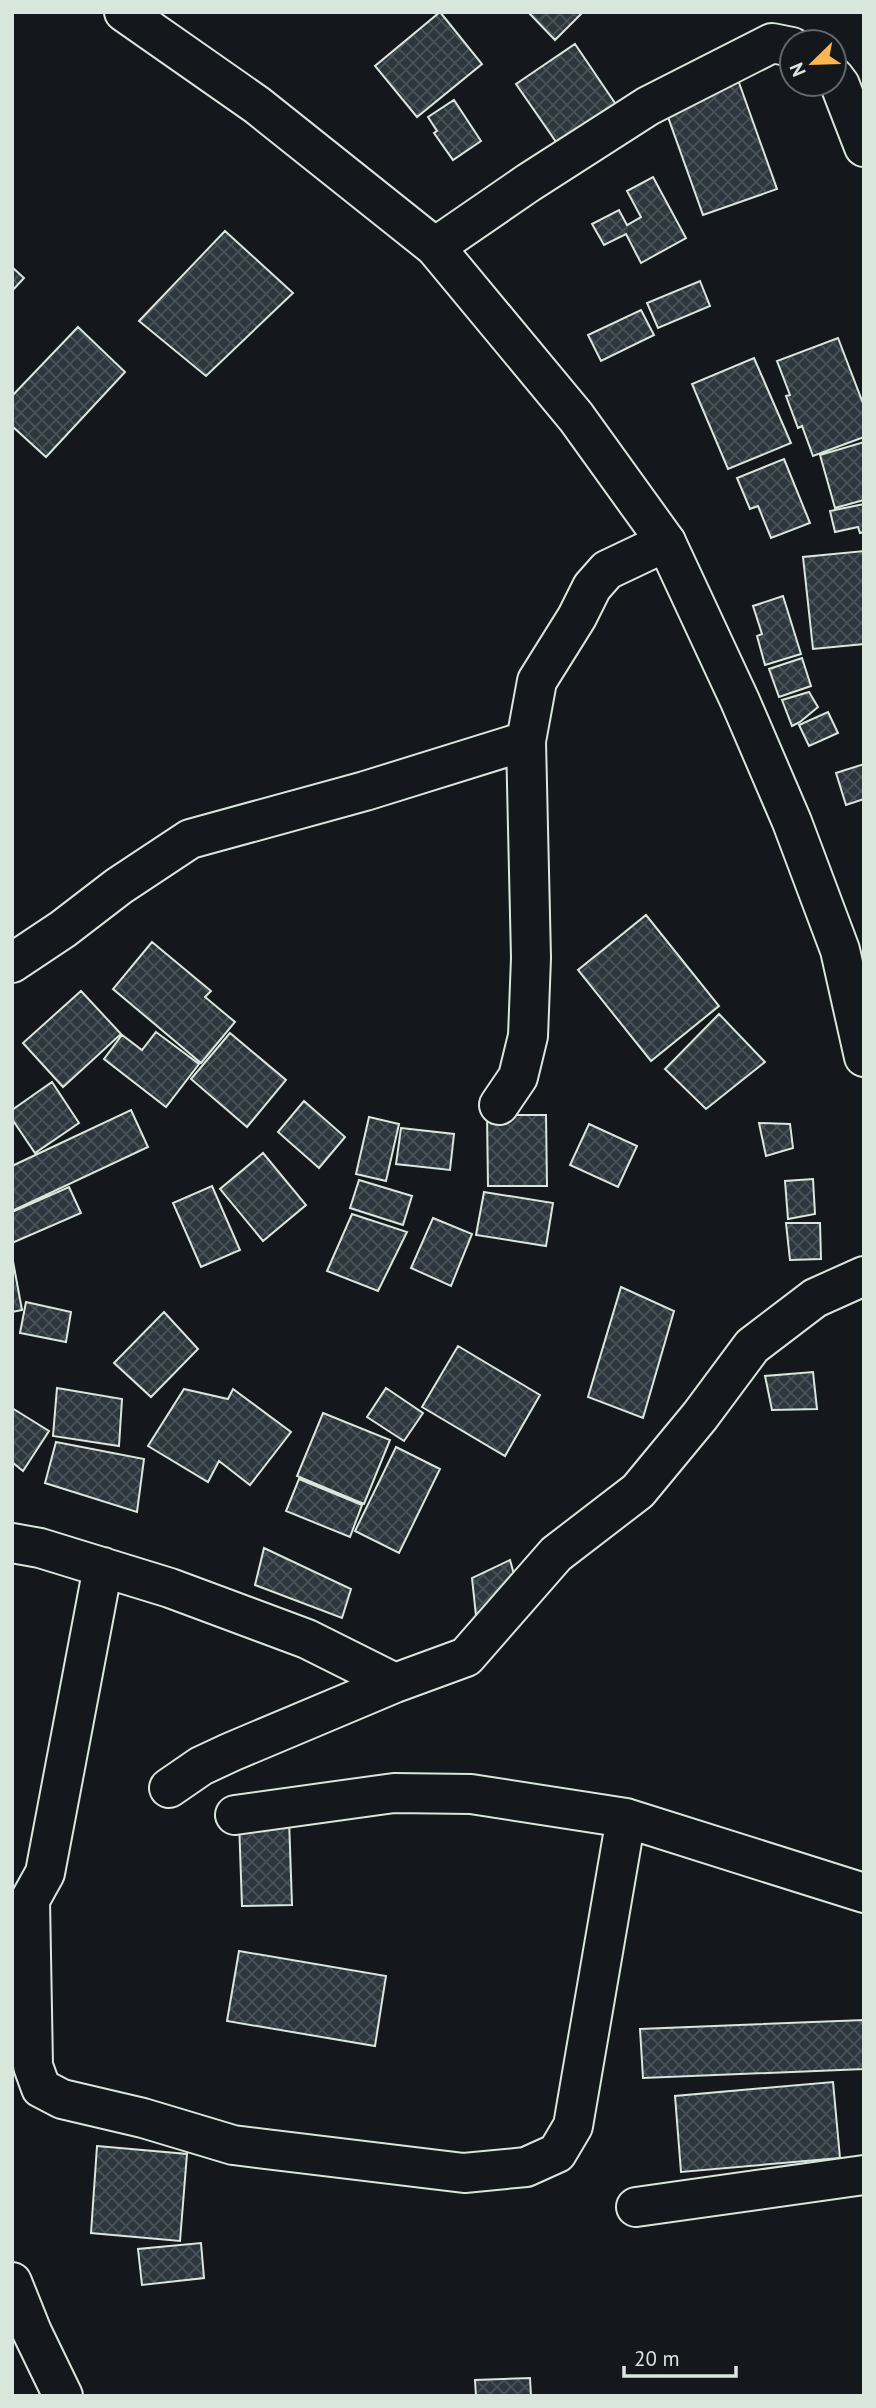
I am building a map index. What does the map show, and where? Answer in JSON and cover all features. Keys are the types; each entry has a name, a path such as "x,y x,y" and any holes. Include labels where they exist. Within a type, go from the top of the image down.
{"street":[{"path":"125,12 257,105 435,247 576,417 666,542 740,701 796,835 840,950 864,1057"},
{"path":"435,247 648,106 772,43 778,44"},
{"path":"845,98 864,147"},
{"path":"499,1105 518,1077 528,1036 531,958 526,741 537,681 578,617 592,587 607,570 666,542"},
{"path":"12,963 63,929 118,886 190,839 365,791 526,741"},
{"path":"169,1788 201,1766 231,1752 395,1683 466,1657 556,1554 638,1491 700,1416 751,1346 816,1298 864,1276"},
{"path":"12,1543 40,1548 170,1588 307,1639 395,1683"},
{"path":"103,1567 45,1873 30,1900 33,2066 41,2088 62,2099 143,2118 233,2145 464,2172 526,2167 557,2153 573,2126 626,1818"},
{"path":"235,1815 407,1793 471,1794 626,1818 864,1893"},
{"path":"636,2207 864,2175"},
{"path":"12,2282 32,2332 63,2396"}],"building":[{"path":"440,12 482,64 417,117 375,66"},
{"path":"528,12 583,12 555,40"},
{"path":"575,44 619,109 561,149 516,84"},
{"path":"737,77 777,189 703,215 663,103"},
{"path":"454,100 481,141 453,160 434,133 437,131 428,117"},
{"path":"653,177 686,238 641,263 626,234 604,245 592,224 619,210 627,225 641,217 627,191"},
{"path":"225,231 293,293 206,376 139,321"},
{"path":"12,267 24,278 12,291"},
{"path":"700,281 710,306 658,328 647,303"},
{"path":"641,310 654,335 601,361 588,335"},
{"path":"78,327 125,372 46,457 12,426 12,396"},
{"path":"838,338 864,406 864,437 813,456 802,426 798,428 786,396 790,395 777,361"},
{"path":"754,358 791,443 728,469 692,384"},
{"path":"864,442 864,500 835,508 820,455"},
{"path":"784,459 810,523 771,538 758,506 750,509 737,478"},
{"path":"864,504 864,532 860,533 858,527 835,532 830,511"},
{"path":"864,551 864,644 813,649 803,557"},
{"path":"783,596 801,654 765,665 757,636 762,634 753,606"},
{"path":"802,658 811,686 779,697 769,669"},
{"path":"809,692 818,707 792,726 782,700"},
{"path":"828,712 838,733 809,746 799,725"},
{"path":"864,764 864,799 846,805 836,773"},
{"path":"646,915 719,1006 651,1061 578,970"},
{"path":"152,942 211,991 205,997 235,1022 201,1063 113,989"},
{"path":"81,991 121,1034 63,1087 23,1043"},
{"path":"719,1014 765,1062 706,1109 665,1069"},
{"path":"156,1032 199,1064 166,1107 104,1059 122,1035 142,1050"},
{"path":"230,1033 286,1080 247,1127 191,1079"},
{"path":"52,1082 79,1123 35,1153 12,1119 12,1110"},
{"path":"304,1101 345,1137 319,1168 278,1132"},
{"path":"131,1110 148,1147 12,1211 12,1166"},
{"path":"487,1115 546,1115 547,1186 488,1186"},
{"path":"369,1117 399,1124 386,1181 356,1174"},
{"path":"759,1123 790,1124 793,1148 766,1156"},
{"path":"589,1124 637,1146 618,1187 570,1165"},
{"path":"401,1128 454,1134 450,1170 396,1164"},
{"path":"263,1153 306,1205 263,1241 220,1189"},
{"path":"813,1179 815,1214 788,1219 785,1181"},
{"path":"359,1180 412,1196 403,1225 350,1208"},
{"path":"212,1186 240,1250 201,1267 173,1203"},
{"path":"69,1187 81,1213 12,1243 12,1212"},
{"path":"484,1192 553,1203 546,1246 476,1235"},
{"path":"352,1214 407,1232 378,1291 327,1271"},
{"path":"433,1218 472,1234 451,1286 411,1268"},
{"path":"786,1223 820,1223 821,1259 790,1260"},
{"path":"12,1256 22,1310 12,1312"},
{"path":"621,1287 674,1311 643,1418 588,1397"},
{"path":"26,1302 71,1312 66,1342 20,1333"},
{"path":"164,1312 198,1349 151,1397 114,1363"},
{"path":"458,1346 540,1395 505,1456 422,1407"},
{"path":"813,1372 817,1409 772,1410 765,1376"},
{"path":"57,1388 122,1399 119,1446 53,1436"},
{"path":"386,1388 423,1413 404,1441 367,1417"},
{"path":"184,1389 228,1399 233,1389 291,1432 250,1485 219,1461 208,1482 148,1446"},
{"path":"12,1408 49,1431 23,1471 12,1462"},
{"path":"323,1413 390,1440 364,1504 297,1476"},
{"path":"56,1442 144,1459 137,1512 45,1483"},
{"path":"396,1447 440,1469 399,1553 355,1531"},
{"path":"299,1479 362,1505 350,1537 286,1511"},
{"path":"264,1548 351,1589 342,1618 255,1585"},
{"path":"510,1560 518,1589 477,1625 472,1578"},
{"path":"289,1819 292,1905 242,1906 239,1821"},
{"path":"239,1951 386,1976 375,2046 227,2021"},
{"path":"864,2020 864,2069 643,2078 640,2029"},
{"path":"833,2082 840,2158 681,2172 675,2096"},
{"path":"97,2146 187,2154 180,2241 91,2233"},
{"path":"201,2243 204,2278 142,2285 138,2249"},
{"path":"530,2378 531,2396 476,2396 475,2380"}]}
